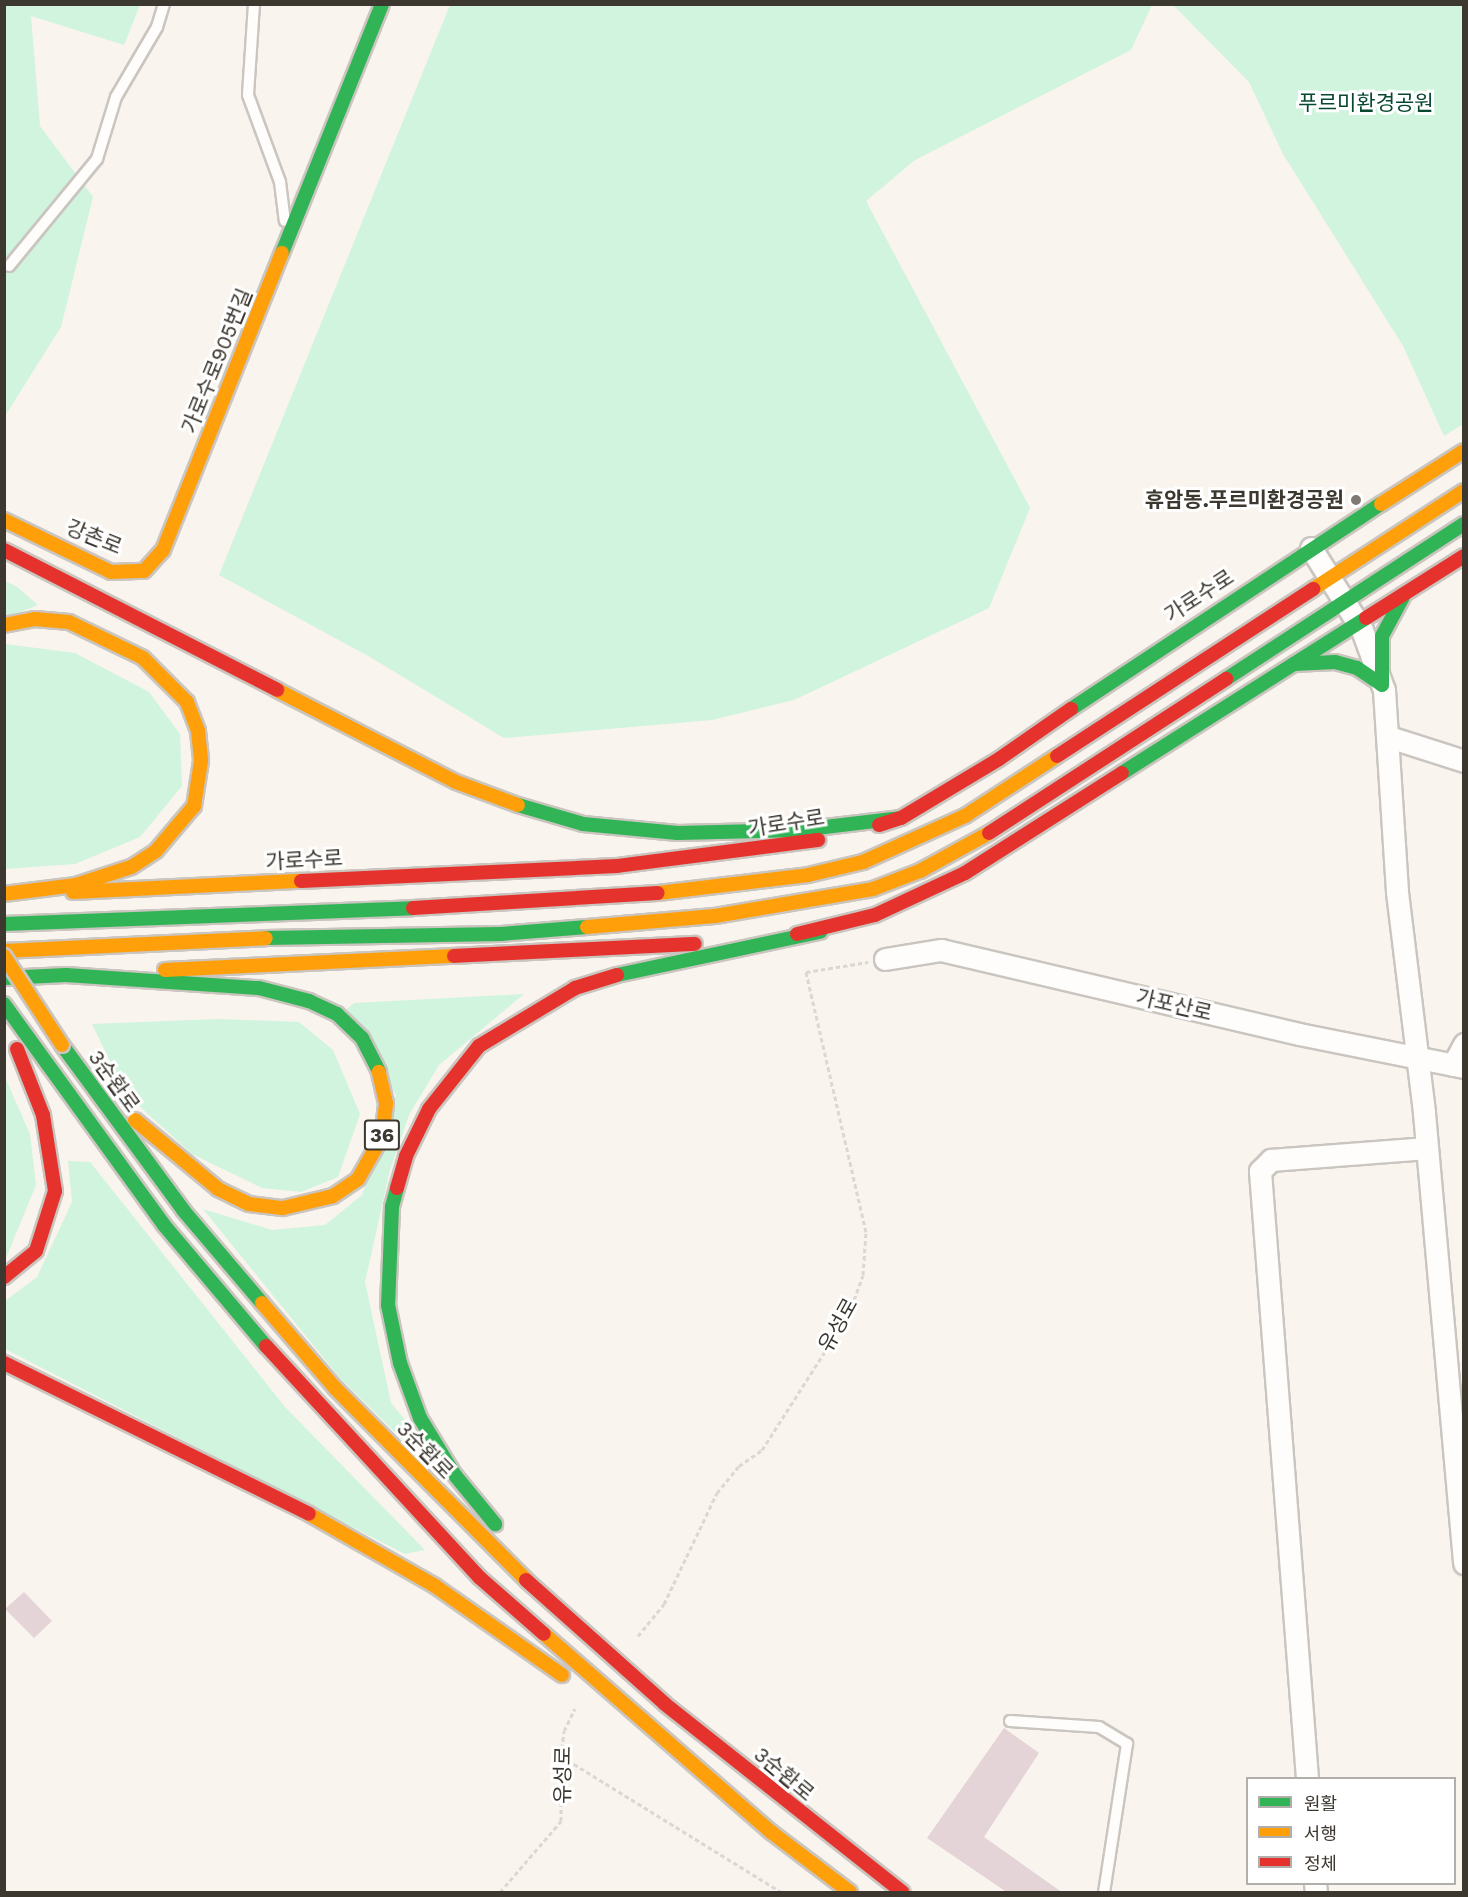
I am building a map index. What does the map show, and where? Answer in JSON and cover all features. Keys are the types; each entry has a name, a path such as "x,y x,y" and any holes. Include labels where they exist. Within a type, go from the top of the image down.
{"main road":[{"name":"가로수로905번길","path":"164,550 382,4"},
{"name":"가로수로","path":"4,894 617,866 780,847 901,818 1053,722 1311,548 1464,451"},
{"path":"4,924 500,905 715,888 808,875 863,862 909,845 1005,790 1329,576 1464,491"},
{"name":"강촌로","path":"4,520 111,572 144,571 164,550"},
{"path":"4,951 255,938 501,934 805,904 920,871 1130,743 1464,524"},
{"path":"4,550 456,782 543,814 627,830 698,833 800,830 901,818 1005,790 1053,722"},
{"path":"504,1534 454,1474 420,1418 400,1363 388,1305 392,1207 406,1156 429,1109 479,1046 574,988 644,966 820,932 875,915 964,873 1464,556"},
{"path":"1382,684 1382,636 1408,591"},
{"path":"4,625 35,619 69,622 143,658 187,702 198,731 201,761 194,806 156,851 131,867 76,885 4,894"},
{"path":"1130,743 1289,666 1335,662 1357,668 1382,684"},
{"path":"66,975 662,947 820,932"},
{"name":"3순환로","path":"4,956 62,1045 183,1210 335,1388 501,1559 665,1704 902,1893"},
{"name":"36","path":"4,978 66,975 259,988 337,1014 362,1038 376,1062 386,1103 382,1137 365,1172 333,1196 292,1207 249,1204 190,1170 62,1045"},
{"path":"4,1005 33,1049 164,1225 316,1404 478,1577 704,1774 850,1893"},
{"path":"4,1023 43,1114 56,1191 36,1251 4,1277"},
{"path":"4,1364 353,1536 435,1586 704,1774"},
{"path":"519,1551 665,1704"}],"street":[{"path":"1311,548 1358,623 1382,684 1389,737 1397,892 1427,1148 1464,1563"},
{"path":"1389,737 1464,761"},
{"name":"가포산로","path":"885,959 941,950 1299,1034 1458,1066"},
{"path":"1458,1066 1464,1044"},
{"path":"1307,1777 1260,1171 1271,1160 1427,1148"}],"lane":[{"path":"9,266 97,159 116,97 157,27 164,4"},
{"path":"254,4 248,95 280,182 288,242"},
{"path":"1010,1721 1099,1727 1127,1744 1104,1893"}],"path":[{"name":"유성로","path":"638,1635 664,1604 717,1493 739,1466 762,1450 849,1314 862,1275 866,1232 806,972 885,959"},
{"name":"유성로","path":"500,1893 561,1821 561,1756 564,1731 575,1708"},
{"path":"561,1756 781,1893"}],"green space":[{"path":"5,5 140,5 124,45 31,16 40,126 93,197 61,327 5,416"},
{"path":"450,5 1152,5 1131,50 915,160 866,201 1030,508 989,608 794,700 712,720 504,738 370,657 219,575"},
{"name":"푸르미환경공원","path":"1173,5 1463,5 1463,424 1444,436 1403,346 1283,154 1249,82"},
{"path":"4,581 16,586 38,605 5,618"},
{"path":"5,644 75,653 149,692 180,734 182,786 140,837 75,864 5,869"},
{"path":"524,994 439,1065 409,1115 390,1170 365,1282 391,1403 420,1438 404,1441 339,1377 203,1209 272,1230 325,1225 362,1195 396,1095 345,1011 354,1003"},
{"path":"219,1019 299,1022 333,1050 360,1114 338,1177 301,1192 262,1188 192,1154 126,1094 92,1024"},
{"path":"4,1075 30,1134 36,1185 4,1263"},
{"path":"68,1161 90,1162 285,1407 425,1550 405,1554 5,1349 5,1301 37,1277 72,1202"}],"building":[{"path":"24,1592 52,1621 34,1638 5,1609"},
{"path":"1004,1728 1039,1753 984,1837 1063,1893 1008,1893 927,1838"}],"traffic: fast":[{"path":"282,253 382,4"},
{"path":"1071,709 1381,504"},
{"path":"1226,679 1464,524"},
{"path":"1382,685 1382,636 1403,597"},
{"path":"1122,773 1366,618"},
{"path":"1294,664 1335,662 1357,668 1382,685"},
{"path":"518,805 583,824 678,833 800,830 901,818"},
{"path":"4,924 413,908"},
{"path":"266,938 501,934 587,927"},
{"path":"617,975 820,932"},
{"path":"4,978 66,975"},
{"path":"66,975 259,988 309,1001 337,1014 362,1038 379,1072"},
{"path":"4,1004 164,1225 266,1346"},
{"path":"62,1045 183,1210 262,1303"},
{"path":"397,1188 392,1207 388,1305 400,1363 420,1418 454,1474 495,1524"}],"traffic: slow":[{"path":"4,520 111,572 144,571 163,550 282,253"},
{"path":"1381,504 1464,451"},
{"path":"1313,589 1464,491"},
{"path":"4,625 35,619 69,622 143,658 187,702 198,731 201,761 194,806 156,851 131,867 76,885 4,894"},
{"path":"277,690 456,782 518,805"},
{"path":"658,893 808,875 863,862 965,816 1057,756"},
{"path":"587,927 715,916 873,889 920,871 989,833"},
{"path":"73,892 301,881"},
{"path":"4,951 266,938"},
{"path":"4,956 62,1045"},
{"path":"165,970 454,956"},
{"path":"135,1120 218,1189 249,1204 283,1208 333,1196 358,1179 382,1137 386,1103 379,1072"},
{"path":"262,1303 335,1388 526,1580"},
{"path":"309,1514 435,1586 562,1675"},
{"path":"544,1634 771,1832 850,1892"}],"traffic: jam":[{"path":"4,550 277,690"},
{"path":"1366,618 1464,556"},
{"path":"1057,756 1313,589"},
{"path":"989,833 1226,679"},
{"path":"879,825 901,818 999,759 1071,709"},
{"path":"797,934 875,915 965,873 1122,773"},
{"path":"301,881 617,866 818,840"},
{"path":"413,908 658,893"},
{"path":"454,956 695,944"},
{"path":"397,1188 406,1156 429,1109 479,1046 575,988 617,975"},
{"path":"4,1277 36,1251 55,1191 43,1115 17,1049"},
{"path":"266,1346 479,1577 544,1634"},
{"path":"4,1363 309,1514"},
{"path":"526,1580 665,1704 902,1892"}],"place":[{"name":"휴암동.푸르미환경공원","path":"1356,500"}]}
